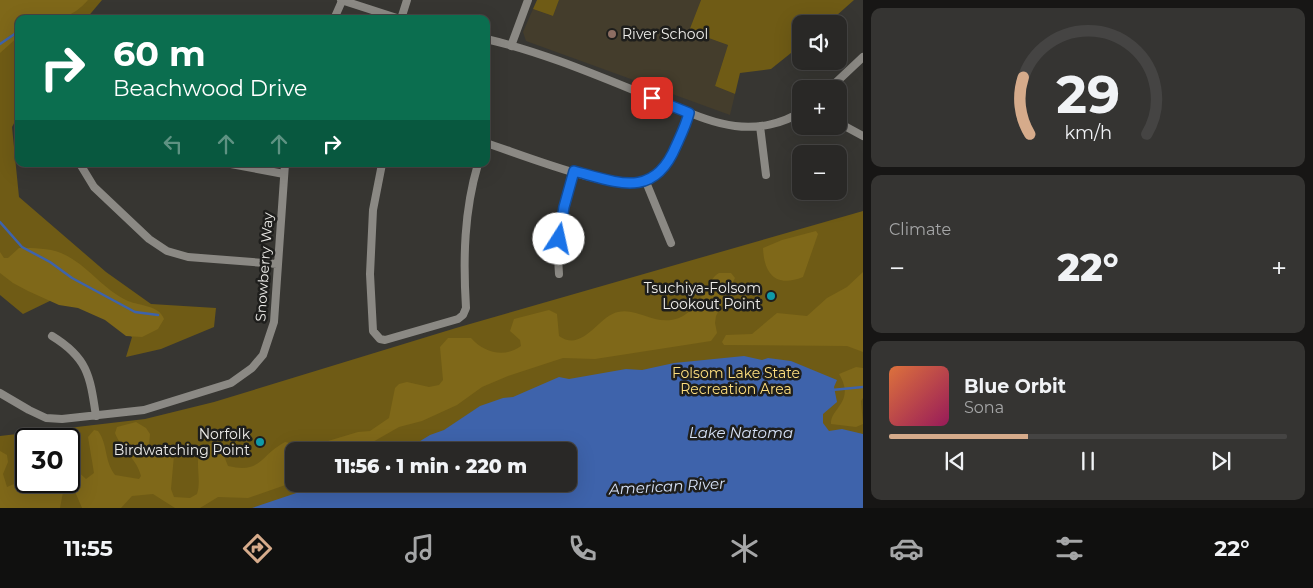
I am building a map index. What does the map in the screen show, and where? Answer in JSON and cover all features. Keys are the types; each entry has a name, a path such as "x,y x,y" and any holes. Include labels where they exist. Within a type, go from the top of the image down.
{"street":[{"path":"336,15 342,0 388,15"},
{"path":"401,15 407,0"},
{"path":"512,46 528,0"},
{"path":"490,40 512,46 689,113 734,126 760,126 783,121 792,116"},
{"path":"839,80 863,57"},
{"path":"490,144 621,184 646,182 665,168 672,156 689,113"},
{"path":"760,126 766,175"},
{"path":"847,127 863,136"},
{"path":"82,167 94,187 149,239 167,251 188,257 276,264"},
{"path":"246,167 284,174"},
{"name":"Snowberry Way","path":"0,393 28,410 46,418 96,416 152,407 231,384 252,368 263,355 274,322 276,264 285,167"},
{"path":"381,167 373,210 370,274 373,332 385,340 458,319 463,315 466,308 464,267 467,216 477,167"},
{"path":"559,274 559,239 564,207 574,171"},
{"path":"646,182 671,243"},
{"path":"52,336 69,346 88,369 96,416"}],"shaded area":[{"path":"0,0 88,0 69,15 15,15 15,40 0,53"},
{"path":"559,0 701,0 689,31 728,45 715,86 735,94 730,115 526,41 523,32 533,9 553,16"},
{"path":"816,231 818,234 803,277 786,281 779,280 769,272 763,248 782,240"},
{"path":"19,248 46,249 70,257 119,296 128,301 154,308 162,314 164,319 158,329 142,337 126,336 105,320 78,308 59,305 28,291 0,273 0,252 4,258 8,258"},
{"path":"863,272 863,352 847,346 724,345 722,342 726,335 752,334 777,313 807,316 827,298 847,287"},
{"path":"719,273 731,273 735,278 716,316 717,333 711,341 595,359 563,358 508,376 482,387 457,405 422,421 399,427 373,442 325,442 358,432 370,431 389,418 395,388 399,384 407,382 429,387 439,385 443,380 440,347 448,338 471,338 488,350 502,353 515,350 521,346 520,340 510,331 514,319 549,310 557,314 559,336 568,340 576,340 583,337 611,315 618,312 633,312 662,320 679,318 693,308 714,277"},
{"path":"856,367 863,368 863,398 861,401 863,424 856,427 831,424 834,413 844,398 845,391 839,374"},
{"path":"136,422 146,428 150,434 149,446 152,450 158,451 166,447 174,455 171,489 174,497 190,498 197,494 199,482 198,459 201,447 213,443 222,451 228,466 239,468 248,467 260,462 285,442 285,485 248,498 218,497 200,508 175,508 153,494 132,496 121,508 82,508 76,493 80,493 80,473 86,479 94,473 88,437 94,430 98,431 101,436 109,464 115,475 139,479 141,476 136,464 115,433 117,427"},
{"path":"0,451 7,455 8,462 3,474 7,487 15,482 15,493 63,493 60,508 0,508"}],"green space":[{"path":"0,0 102,0 89,15 15,15 15,121 12,127 19,197 106,272 151,304 216,308 214,327 161,349 126,357 132,337 87,306 58,297 23,314 0,295"},
{"path":"537,0 559,0 553,16 533,9"},
{"path":"701,0 854,0 837,15 792,15 792,52 771,69 740,73 735,94 715,86 728,45 689,31"},
{"name":"Folsom Lake State Recreation Area","path":"863,211 863,508 0,508 0,436 15,434 15,493 80,493 80,428 68,428 145,419 214,402 456,328"}],"water":[{"name":"Lake Natoma","path":"744,356 762,360 768,358 791,361 837,380 834,387 837,402 823,414 823,423 829,431 842,429 863,434 863,508 252,508 299,492 577,492 577,442 419,442 444,430 480,406 503,398 513,397 559,377 569,379 626,369 642,370 674,363"}],"waterway":[{"path":"0,44 15,34"},
{"path":"0,222 22,247 50,262 72,278 135,312 158,315"},
{"path":"832,390 863,387"}],"place":[{"name":"River School","path":"612,34"},
{"name":"Tsuchiya-Folsom Lookout Point","path":"771,296"},
{"name":"Norfolk Birdwatching Point","path":"260,442"}],"route":[{"path":"559,239 564,207 574,171 621,184 633,184 646,182 665,168 687,122 689,113 652,98"}],"water label":[{"name":"American River","path":"667,486"}]}
